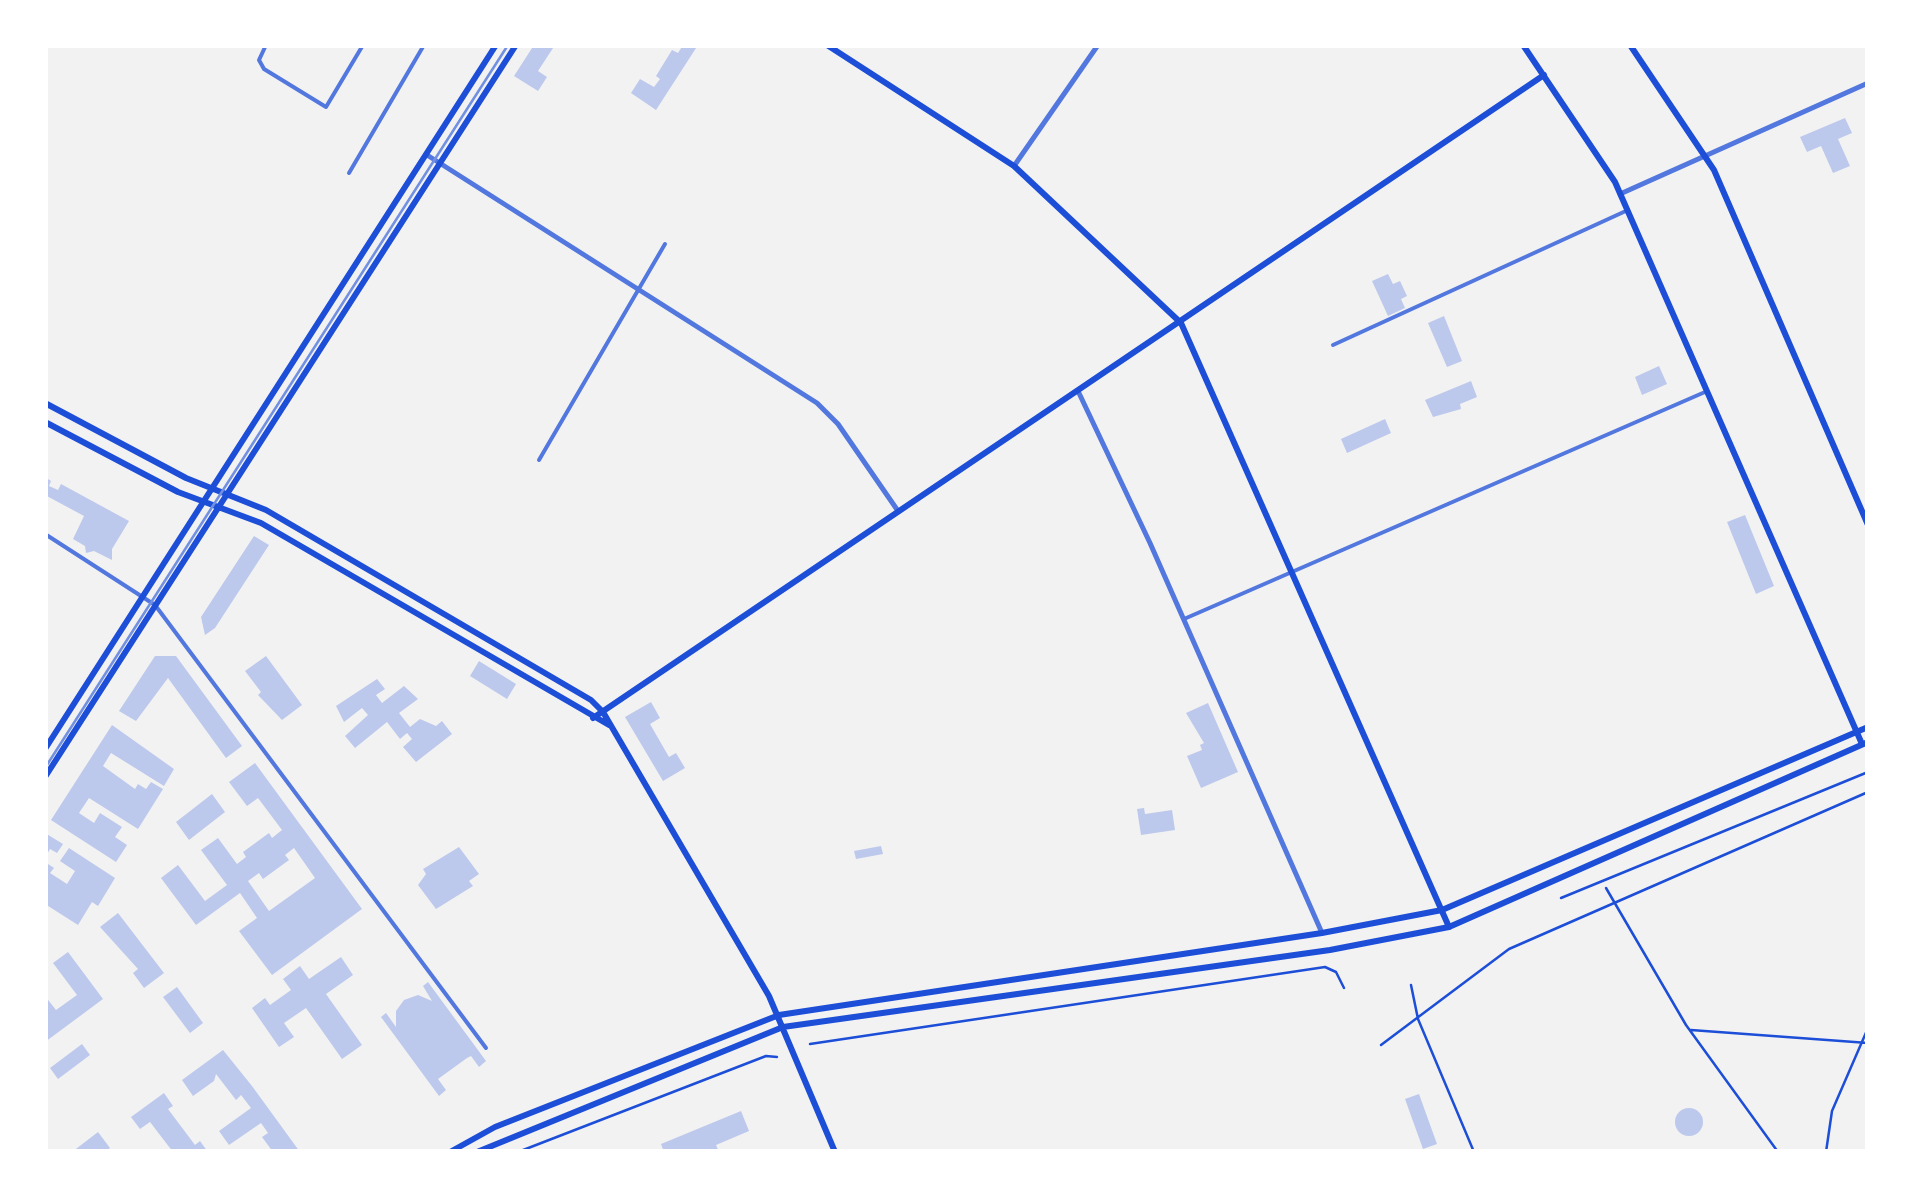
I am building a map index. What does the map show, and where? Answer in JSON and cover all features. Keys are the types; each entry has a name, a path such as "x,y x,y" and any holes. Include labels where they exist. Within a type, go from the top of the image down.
{"main road":[{"path":"45,749 496,45"},
{"path":"45,777 516,45"},
{"path":"826,45 1014,166 1180,323 1449,927"},
{"path":"477,1152 783,1027 1330,950 1449,927 1865,743 1855,733 1628,210 1523,45"},
{"path":"1630,45 1726,196 1868,525"},
{"path":"593,718 1544,76"},
{"path":"45,404 230,494 530,661 603,712 779,1015 835,1152"},
{"path":"45,422 204,501 261,523 610,726"},
{"path":"450,1152 495,1127 779,1015 1322,933 1442,910 1868,727"}],"street":[{"path":"266,45 259,60 264,69 326,106 363,45"},
{"path":"349,173 424,45"},
{"path":"1014,166 1098,45"},
{"path":"1620,194 1868,83"},
{"path":"427,155 818,404 838,424 898,511"},
{"path":"1334,345 1628,210"},
{"path":"539,460 665,244"},
{"path":"1078,391 1184,619 1322,933"},
{"path":"1184,619 1705,392"},
{"path":"45,534 155,605 486,1048"}],"path":[{"path":"1561,898 1868,772"},
{"path":"1381,1045 1510,949 1868,792"},
{"path":"1606,888 1690,1030 1778,1152"},
{"path":"810,1044 1326,967 1336,972 1344,988"},
{"path":"1412,985 1418,1019 1474,1152"},
{"path":"1826,1152 1832,1111 1868,1028"},
{"path":"1690,1030 1865,1042"},
{"path":"518,1152 766,1056 777,1057"}],"building":[{"path":"534,45 555,45 538,71 547,77 538,91 514,76"},
{"path":"683,45 698,45 656,110 631,93 640,79 654,87 660,79 656,76 672,50 678,53"},
{"path":"1845,118 1852,133 1838,139 1850,166 1833,173 1821,146 1807,152 1800,137"},
{"path":"1388,274 1393,284 1400,281 1407,296 1401,299 1405,308 1388,316 1372,281"},
{"path":"1444,316 1462,361 1447,367 1428,323"},
{"path":"1659,366 1667,384 1642,395 1635,377"},
{"path":"1471,381 1477,397 1460,404 1461,409 1433,417 1425,400"},
{"path":"1385,419 1391,433 1347,453 1341,439"},
{"path":"45,477 51,481 49,486 58,490 61,484 129,521 112,549 112,560 94,551 86,553 85,546 73,539 84,516 45,495"},
{"path":"1745,515 1774,586 1756,594 1727,522"},
{"path":"254,536 269,545 215,628 205,635 201,617"},
{"path":"155,656 176,656 242,746 226,758 168,678 136,721 119,711"},
{"path":"266,656 302,705 282,720 258,695 261,692 245,671"},
{"path":"479,661 516,684 507,699 470,676"},
{"path":"377,679 385,689 376,695 382,703 404,686 418,699 399,713 410,727 420,719 436,726 442,721 452,734 416,762 403,747 412,739 407,733 400,739 387,722 355,748 345,736 368,715 362,708 344,722 336,706"},
{"path":"651,702 660,718 650,724 669,757 676,753 685,768 663,781 625,717"},
{"path":"1208,703 1238,772 1201,788 1187,756 1202,750 1200,745 1204,743 1186,713"},
{"path":"112,725 174,769 164,786 111,753 103,766 135,789 138,784 146,789 151,782 163,789 138,829 89,798 79,813 94,823 100,813 122,827 115,837 127,845 116,862 51,820"},
{"path":"255,763 362,909 272,975 239,931 257,918 240,893 196,925 161,878 178,865 205,901 227,885 201,850 218,838 237,864 246,857 243,852 269,833 272,838 282,830 258,798 247,806 229,782","holes":["294,848 315,878 269,911 248,881 259,873 263,879 289,860 285,855"]},
{"path":"212,794 225,812 189,840 176,822"},
{"path":"1144,808 1145,814 1172,810 1175,830 1141,835 1137,809"},
{"path":"45,833 63,844 57,853 50,849 45,858"},
{"path":"881,846 883,854 856,859 854,851"},
{"path":"459,847 479,874 469,881 473,886 436,909 418,885 426,874 423,869"},
{"path":"69,848 115,878 98,906 92,902 78,925 45,904 45,862 54,868 50,873 67,884 75,871 60,861"},
{"path":"118,913 164,973 144,988 133,973 138,969 100,927"},
{"path":"68,952 103,999 45,1042 45,996 56,1010 77,995 53,963"},
{"path":"341,957 353,975 326,994 362,1045 342,1059 306,1008 284,1023 294,1037 279,1047 252,1008 265,998 270,1005 291,990 283,979 300,966 309,979"},
{"path":"428,982 486,1061 479,1067 471,1056 438,1079 446,1090 439,1096 381,1017 386,1013 396,1027 396,1011 404,1000 418,995 432,1001 423,986"},
{"path":"177,987 203,1023 190,1033 163,997"},
{"path":"82,1044 90,1055 58,1079 50,1068"},
{"path":"223,1050 300,1152 273,1152 262,1137 268,1133 261,1123 229,1145 219,1131 251,1108 241,1095 236,1100 216,1074 214,1081 193,1096 182,1080"},
{"path":"164,1093 173,1106 168,1109 195,1145 200,1141 208,1152 173,1152 150,1122 140,1129 131,1117"},
{"path":"1419,1094 1437,1144 1423,1149 1405,1099"},
{"path":"1689,1108 1699,1112 1703,1122 1699,1132 1689,1136 1679,1132 1675,1122 1679,1112"},
{"path":"741,1111 749,1131 716,1145 719,1152 664,1152 661,1144"},
{"path":"98,1132 110,1148 105,1152 72,1152"}],"tram line":[{"path":"45,768 508,45"}]}
